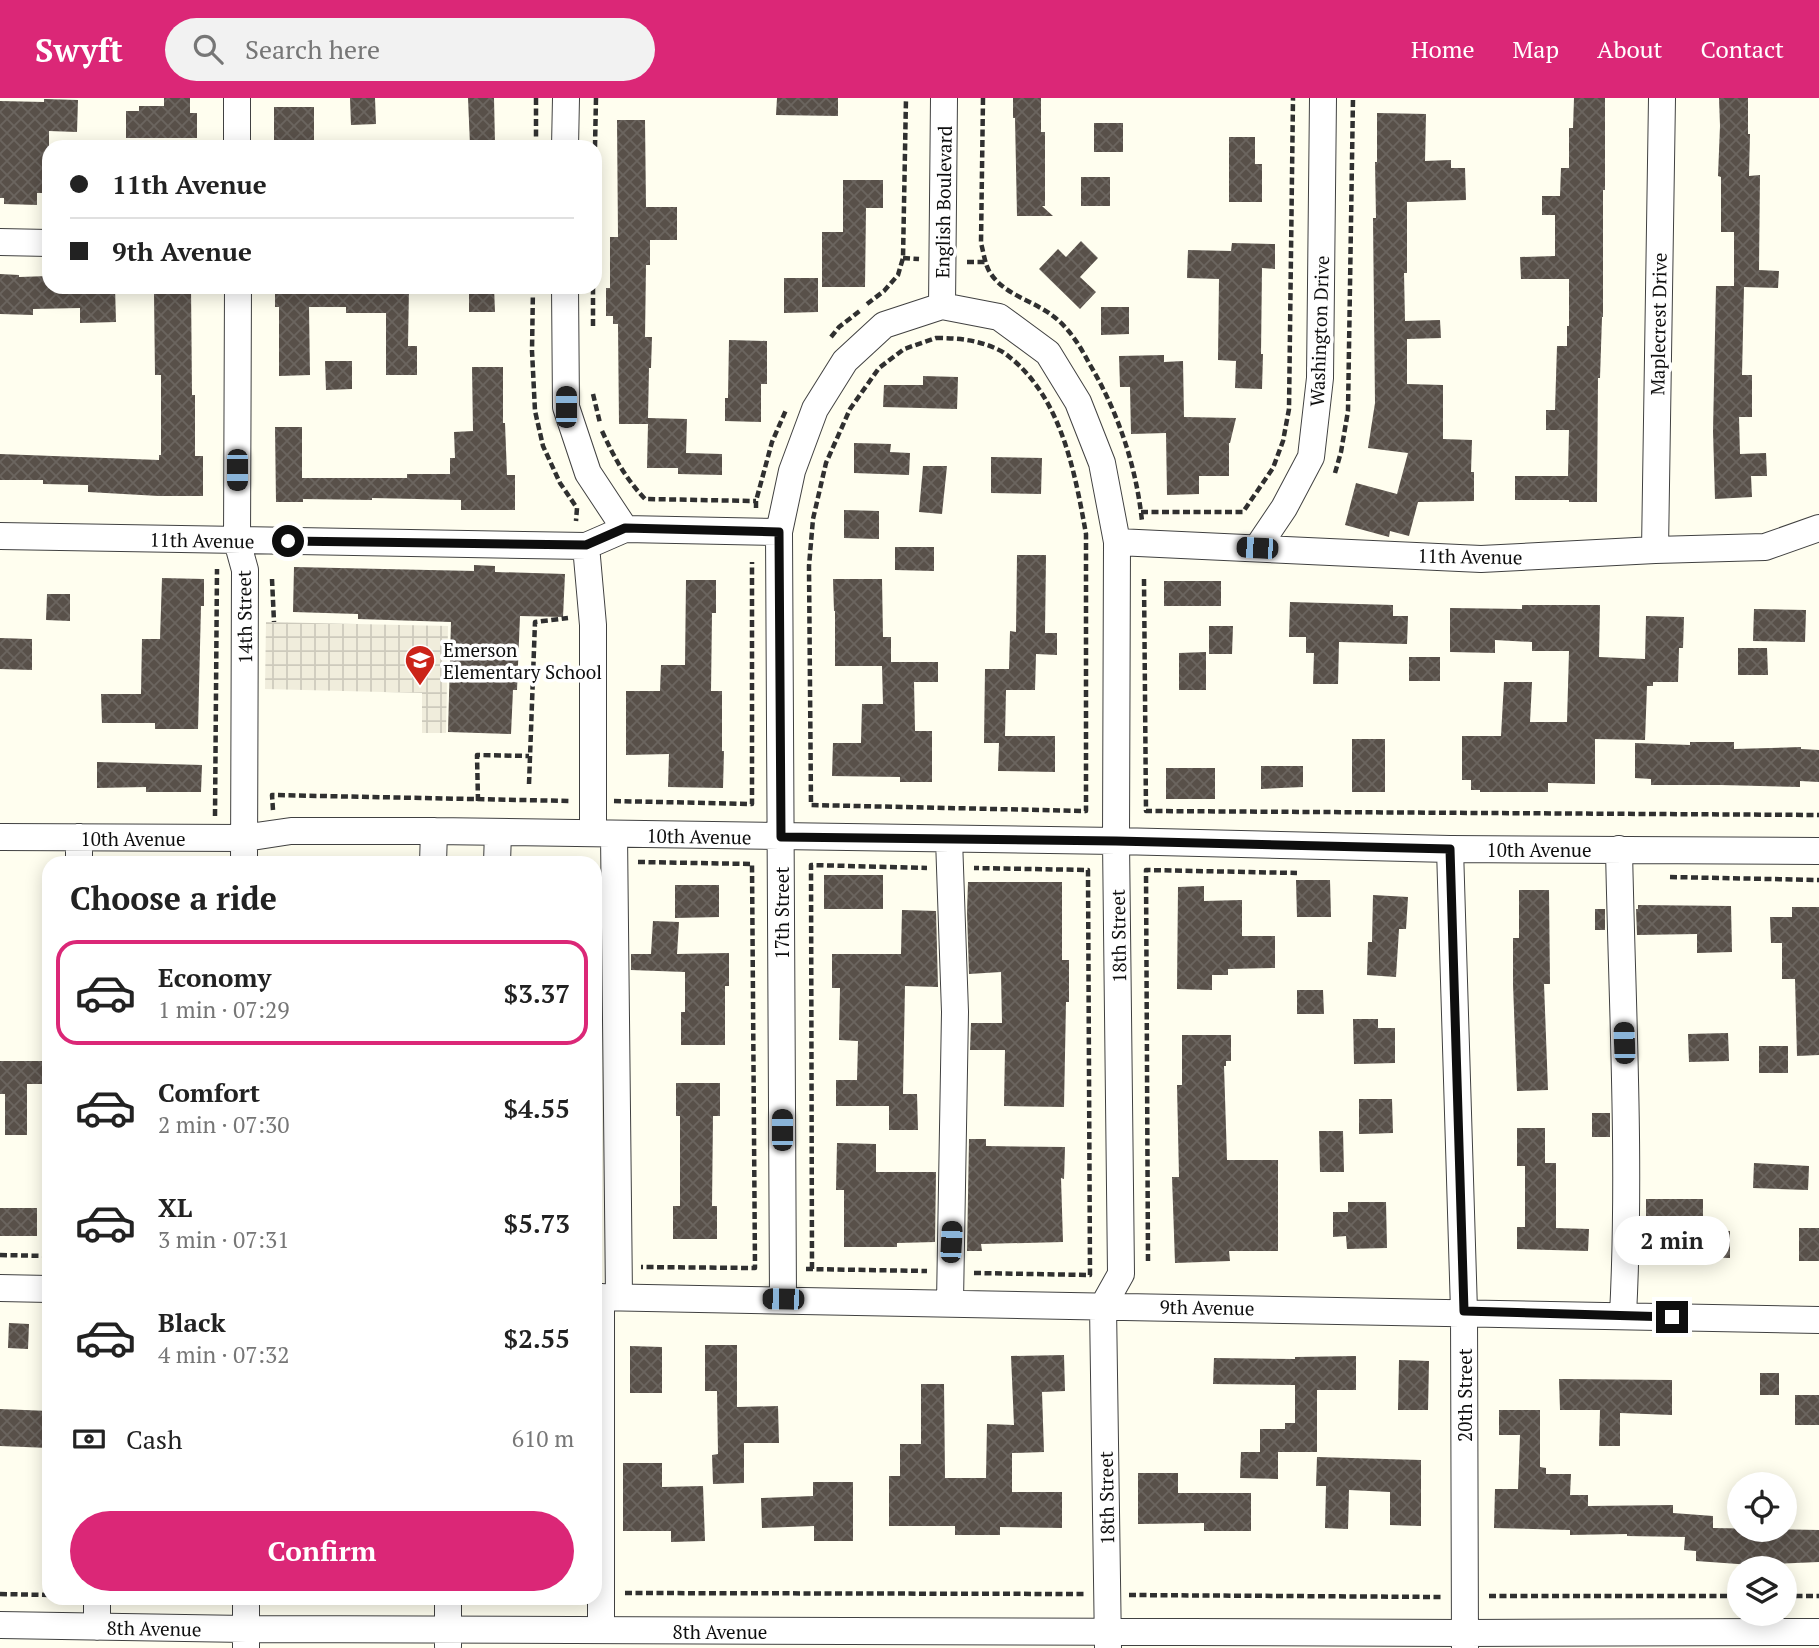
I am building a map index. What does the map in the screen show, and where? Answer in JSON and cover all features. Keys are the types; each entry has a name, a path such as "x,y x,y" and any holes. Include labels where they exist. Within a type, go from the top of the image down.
{"street":[{"path":"237,98 237,140"},
{"path":"565,140 566,98"},
{"name":"English Boulevard","path":"942,306 944,98"},
{"name":"Washington Drive","path":"1257,548 1284,508 1311,457 1321,378 1323,98"},
{"name":"Maplecrest Drive","path":"1655,550 1662,98"},
{"path":"0,242 42,243"},
{"name":"14th Street","path":"238,294 237,541 245,570 244,850"},
{"path":"565,294 566,407 588,472 625,528"},
{"name":"17th Street","path":"783,1299 779,532 792,471 815,409 845,360 884,325 942,306"},
{"name":"18th Street","path":"942,306 999,317 1048,353 1078,402 1102,463 1117,542 1116,841 1121,1274 1103,1306 1108,1640"},
{"name":"11th Avenue","path":"0,536 237,541 580,536 625,528 779,532"},
{"name":"11th Avenue","path":"1117,542 1481,559 1765,547 1819,528"},
{"path":"580,536 593,625 604,834 614,862 619,1266 605,1297 602,1547"},
{"name":"10th Avenue","path":"0,837 79,850 244,850 290,831 434,831 1450,849 1819,851"},
{"path":"434,831 442,856"},
{"path":"497,856 498,832"},
{"path":"949,839 955,1012 950,1302"},
{"name":"20th Street","path":"1450,849 1464,1311 1465,1640"},
{"path":"1619,849 1627,1155 1623,1315"},
{"path":"0,1288 42,1289"},
{"name":"9th Avenue","path":"605,1297 1464,1311 1819,1320"},
{"path":"97,1605 97,1627"},
{"path":"246,1605 246,1639"},
{"path":"448,1605 448,1639"},
{"path":"601,1605 601,1630"},
{"name":"8th Avenue","path":"0,1625 97,1627 246,1639 448,1639 601,1630 752,1639 930,1640 1465,1640 1819,1632"}],"path":[{"path":"536,98 536,140"},
{"path":"595,140 596,98"},
{"path":"825,345 839,327 884,291 898,275 903,258 906,98"},
{"path":"983,98 982,243 985,262 990,273 1001,285 1054,316 1077,342 1101,382 1119,422 1131,460 1141,512 1244,512 1273,468 1283,441 1289,409 1293,98"},
{"path":"1335,472 1348,411 1353,98"},
{"path":"959,262 985,262"},
{"path":"533,294 535,411 543,446 560,483 577,508 580,536"},
{"path":"592,329 593,294"},
{"path":"936,338 962,338 1000,350 1026,371 1051,410 1078,491 1086,534 1086,811 811,805 809,566 813,519 826,463 850,409 880,368 904,349 936,338"},
{"path":"593,389 593,400 602,430 615,460 645,499 756,501 772,442 788,404"},
{"path":"215,816 218,565"},
{"path":"1144,569 1146,811 1819,815"},
{"path":"272,570 274,622"},
{"path":"529,784 535,622 569,618"},
{"path":"478,799 477,755 529,756"},
{"path":"602,862 752,864 755,1268 619,1266"},
{"path":"1148,1262 1146,870 1299,873"},
{"path":"1659,877 1819,880"},
{"path":"0,1255 42,1256"},
{"path":"612,1593 1089,1594"},
{"path":"0,1594 42,1595"},
{"path":"1121,1595 1443,1597"},
{"path":"1478,1596 1727,1596"},
{"path":"1797,1596 1819,1596"}],"shaded area":[{"path":"266,622 448,626 446,733 422,733 422,693 265,689"}],"building":[{"path":"164,98 190,98 190,113 197,113 197,138 126,138 126,111 139,111 139,106 164,106"},
{"path":"350,98 375,98 376,124 351,125"},
{"path":"468,98 494,98 495,140 470,140"},
{"path":"777,98 838,98 838,116 776,115"},
{"path":"1013,98 1041,98 1041,132 1045,132 1045,206 1042,206 1053,216 1017,216"},
{"path":"1574,98 1605,98 1603,317 1598,378 1597,502 1515,500 1515,476 1568,476 1569,430 1546,430 1546,410 1555,410 1557,346 1567,346 1569,279 1521,279 1520,257 1555,256 1555,215 1542,215 1542,196 1560,196 1561,168 1569,168 1569,128 1573,128"},
{"path":"1719,98 1748,98 1749,176 1760,175 1759,270 1779,271 1778,288 1744,287 1742,375 1752,375 1752,417 1739,417 1740,454 1766,453 1767,476 1751,476 1752,497 1715,499 1713,431 1716,286 1734,286 1734,232 1721,232 1721,177 1718,176"},
{"path":"44,99 78,100 77,132 49,131 49,140 42,140 42,193 37,193 37,205 4,204 4,198 0,198 0,101 44,102"},
{"path":"274,107 314,107 314,140 274,140"},
{"path":"1377,113 1426,114 1425,161 1451,160 1451,168 1465,168 1466,200 1407,202 1405,321 1440,320 1441,338 1407,339 1407,384 1443,385 1443,439 1472,440 1474,501 1418,502 1409,536 1390,531 1389,537 1345,525 1356,483 1397,494 1408,453 1368,448 1375,403 1373,218 1376,218"},
{"path":"617,120 645,120 646,207 677,207 677,240 650,240 650,265 646,265 645,337 652,337 648,418 687,419 686,453 722,454 722,475 678,474 678,468 647,468 648,424 619,424 618,324 613,324 613,316 606,316 606,288 610,288 610,237 618,237"},
{"path":"1094,123 1123,123 1123,152 1094,152"},
{"path":"1229,137 1255,137 1255,164 1262,164 1262,202 1229,202"},
{"path":"1081,177 1110,177 1110,206 1081,206"},
{"path":"843,180 883,180 883,208 866,208 865,287 822,287 822,232 843,232"},
{"path":"1081,241 1098,258 1080,277 1096,292 1080,309 1039,269 1058,249 1066,257"},
{"path":"1232,243 1275,244 1275,269 1262,268 1262,389 1235,388 1236,361 1218,360 1219,279 1187,278 1188,250 1231,251"},
{"path":"0,274 42,276 42,294 115,294 116,322 80,323 80,308 33,309 33,315 0,314"},
{"path":"784,278 818,278 818,312 784,313"},
{"path":"154,294 191,294 195,456 203,456 203,496 88,492 88,485 43,484 43,480 0,480 0,454 159,460 161,375 155,375"},
{"path":"275,294 409,294 408,346 417,346 417,375 386,375 386,313 346,313 346,307 309,307 310,375 279,376 279,307 275,307"},
{"path":"469,294 494,294 495,312 469,312"},
{"path":"1101,307 1129,307 1129,334 1101,335"},
{"path":"729,340 767,341 767,384 761,384 761,422 725,421"},
{"path":"1164,355 1164,362 1183,361 1184,417 1236,418 1229,443 1229,476 1199,476 1199,494 1167,495 1166,433 1131,434 1130,387 1120,387 1119,356"},
{"path":"325,361 352,361 352,389 326,390"},
{"path":"472,367 503,367 507,475 515,475 515,510 461,510 461,500 372,498 276,502 275,427 302,427 302,478 407,478 407,474 450,474 450,458 455,458 454,432 473,431"},
{"path":"923,376 958,377 957,409 883,407 884,385 923,385"},
{"path":"854,443 891,444 890,452 910,453 909,475 854,473"},
{"path":"991,457 1042,458 1041,494 991,493"},
{"path":"923,466 947,466 942,514 919,512"},
{"path":"844,510 879,511 879,539 844,538"},
{"path":"895,547 934,547 934,571 895,570"},
{"path":"1017,555 1046,555 1045,633 1057,633 1057,655 1036,654 1035,690 1006,690 1005,736 1055,736 1055,772 998,771 999,743 984,743 985,669 1009,669 1010,631 1016,632"},
{"path":"474,565 495,566 495,572 565,574 563,617 520,616 517,690 513,690 511,734 448,732 451,622 358,619 358,614 293,612 294,567 474,571"},
{"path":"162,578 204,579 198,729 155,729 155,723 102,723 101,694 141,694 142,639 160,639"},
{"path":"833,579 882,579 883,637 891,637 891,662 938,662 938,682 914,682 915,731 932,731 932,782 900,782 900,777 832,776 833,743 861,743 862,704 883,704 882,666 835,666"},
{"path":"686,580 716,580 716,613 712,613 711,691 722,691 723,788 668,787 669,754 626,755 626,691 660,691 661,665 685,665"},
{"path":"1164,581 1221,581 1221,606 1164,606"},
{"path":"47,594 70,594 70,621 46,620"},
{"path":"1290,602 1393,605 1393,616 1408,616 1407,644 1339,642 1338,684 1313,684 1314,653 1306,653 1306,637 1289,637"},
{"path":"1522,605 1600,605 1599,657 1645,659 1646,616 1684,617 1683,648 1679,648 1678,682 1653,682 1653,686 1647,686 1645,740 1595,739 1595,784 1548,783 1548,792 1480,792 1471,790 1471,780 1462,780 1462,736 1501,736 1504,682 1532,682 1530,722 1567,722 1569,651 1532,651 1532,642 1495,640 1495,653 1450,652 1450,608 1522,609"},
{"path":"1754,609 1806,610 1805,642 1753,641"},
{"path":"1209,626 1233,626 1232,654 1209,654"},
{"path":"0,638 32,639 32,670 0,669"},
{"path":"1738,648 1767,648 1768,675 1738,675"},
{"path":"1206,652 1206,690 1179,690 1179,653"},
{"path":"1409,657 1440,657 1440,681 1409,681"},
{"path":"1352,739 1385,739 1385,792 1352,792"},
{"path":"1690,742 1734,742 1734,749 1801,747 1819,750 1819,782 1800,781 1800,787 1651,785 1651,779 1635,778 1635,743 1690,745"},
{"path":"97,762 202,765 201,792 146,792 146,787 97,788"},
{"path":"1261,766 1303,766 1303,787 1261,789"},
{"path":"1166,768 1215,768 1215,799 1166,799"},
{"path":"824,875 883,875 883,909 824,909"},
{"path":"1296,880 1330,880 1331,917 1297,917"},
{"path":"968,882 1062,882 1062,960 1069,960 1064,1107 1004,1106 1005,1050 970,1050 971,1023 1002,1023 1001,972 969,974"},
{"path":"675,885 719,885 719,917 675,918"},
{"path":"1204,886 1204,901 1242,900 1242,936 1275,936 1275,968 1228,969 1228,975 1212,975 1212,990 1177,989 1178,887"},
{"path":"1519,890 1549,890 1550,984 1544,984 1548,1090 1517,1091 1513,938 1519,938"},
{"path":"1373,895 1408,897 1406,929 1399,929 1396,977 1367,975 1368,942 1372,942"},
{"path":"1638,905 1731,906 1732,952 1697,953 1697,934 1637,935"},
{"path":"1792,907 1819,907 1819,1055 1797,1056 1795,979 1782,979 1782,943 1771,943 1770,917 1792,917"},
{"path":"1595,909 1605,909 1605,930 1595,930"},
{"path":"902,910 936,911 938,987 905,986 903,1094 917,1094 918,1130 889,1130 889,1106 836,1106 836,1080 857,1080 858,1041 839,1040 840,988 832,988 832,954 901,954"},
{"path":"653,921 679,922 677,954 729,953 729,986 725,986 725,1045 681,1045 681,1012 685,1012 685,972 631,970 631,954 651,954"},
{"path":"1297,990 1323,990 1324,1014 1297,1014"},
{"path":"1353,1019 1378,1019 1378,1028 1395,1028 1395,1063 1354,1064"},
{"path":"1728,1033 1729,1061 1689,1062 1688,1034"},
{"path":"1182,1035 1231,1035 1231,1061 1226,1061 1224,1066 1227,1160 1278,1160 1278,1251 1229,1251 1230,1261 1175,1263 1172,1177 1179,1177 1177,1085 1182,1085"},
{"path":"1759,1046 1788,1046 1788,1073 1759,1073"},
{"path":"0,1061 42,1061 42,1084 27,1084 27,1135 5,1135 5,1094 0,1094"},
{"path":"676,1083 720,1083 720,1116 713,1116 712,1206 717,1206 717,1239 673,1239 673,1206 680,1206 680,1116 676,1116"},
{"path":"1359,1099 1392,1099 1393,1133 1359,1134"},
{"path":"1592,1113 1610,1113 1610,1137 1592,1137"},
{"path":"1517,1128 1545,1128 1545,1163 1556,1163 1556,1228 1589,1229 1588,1251 1517,1249 1517,1227 1525,1227 1525,1166 1517,1166"},
{"path":"1319,1131 1343,1131 1344,1172 1320,1172"},
{"path":"969,1139 986,1139 986,1146 1065,1147 1064,1179 1061,1178 1063,1242 981,1244 982,1251 967,1251"},
{"path":"837,1143 876,1144 876,1172 936,1172 935,1242 897,1243 897,1247 844,1247 844,1190 836,1190"},
{"path":"1754,1163 1809,1166 1808,1190 1753,1188"},
{"path":"1646,1199 1703,1199 1703,1230 1730,1231 1730,1258 1646,1255"},
{"path":"1348,1202 1386,1202 1387,1248 1347,1249 1346,1236 1333,1237 1333,1212 1348,1212"},
{"path":"0,1208 37,1208 37,1236 0,1236"},
{"path":"1799,1228 1819,1228 1819,1261 1799,1261"},
{"path":"9,1323 29,1324 28,1349 8,1348"},
{"path":"705,1345 737,1345 737,1407 778,1406 779,1443 744,1443 744,1483 713,1484 712,1455 718,1454 717,1391 705,1391"},
{"path":"630,1346 662,1347 662,1393 630,1393"},
{"path":"1064,1355 1065,1391 1042,1392 1044,1452 1012,1453 1012,1492 1062,1492 1062,1528 1000,1527 1000,1535 955,1535 955,1526 889,1526 889,1476 900,1476 900,1444 921,1444 921,1384 944,1384 945,1478 986,1478 987,1424 1014,1425 1011,1356"},
{"path":"1356,1356 1356,1390 1317,1390 1317,1452 1278,1452 1278,1479 1240,1478 1241,1452 1260,1452 1260,1429 1285,1429 1285,1423 1295,1423 1295,1385 1213,1384 1214,1358 1295,1359"},
{"path":"1399,1360 1429,1361 1428,1410 1398,1410"},
{"path":"1760,1373 1779,1373 1779,1395 1760,1395"},
{"path":"1559,1379 1672,1380 1672,1415 1620,1413 1620,1446 1599,1446 1600,1410 1560,1410"},
{"path":"1795,1395 1819,1395 1819,1425 1795,1425"},
{"path":"0,1409 42,1411 42,1448 0,1446"},
{"path":"1499,1410 1540,1410 1540,1467 1546,1468 1546,1474 1571,1474 1570,1495 1588,1495 1588,1506 1673,1505 1673,1513 1713,1516 1713,1528 1727,1528 1727,1542 1797,1542 1797,1530 1819,1530 1819,1562 1797,1563 1797,1556 1727,1556 1727,1563 1696,1561 1696,1551 1684,1550 1685,1537 1570,1535 1570,1530 1494,1528 1495,1489 1518,1489 1520,1435 1499,1435"},
{"path":"1317,1457 1421,1460 1421,1526 1390,1525 1390,1492 1349,1490 1348,1529 1325,1528 1326,1486 1316,1486"},
{"path":"623,1463 662,1463 662,1487 703,1486 705,1541 671,1542 671,1531 623,1531"},
{"path":"1138,1473 1178,1473 1178,1493 1251,1493 1251,1531 1204,1531 1204,1523 1138,1524"},
{"path":"813,1482 853,1482 853,1541 814,1541 814,1526 762,1528 761,1498 813,1496"}],"place":[{"name":"Emerson Elementary School","path":"420,687"}],"route":[{"path":"288,541 586,545 625,528 779,532 781,837 1450,849 1464,1311 1672,1317"}]}
